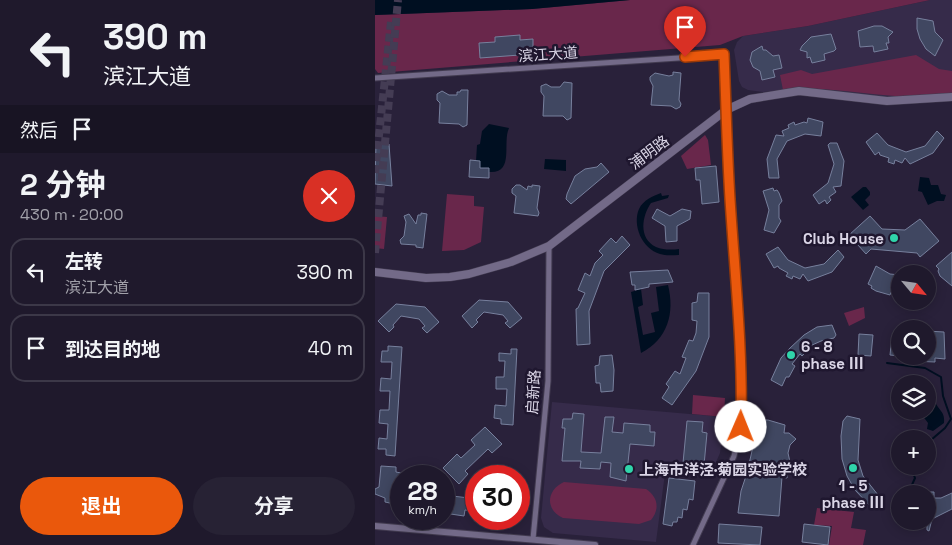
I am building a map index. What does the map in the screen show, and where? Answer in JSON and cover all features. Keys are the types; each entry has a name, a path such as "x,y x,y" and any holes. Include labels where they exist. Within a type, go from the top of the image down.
{"main road":[{"name":"浦明路","path":"375,272 426,278 451,277 511,262 549,246 727,110 750,99 799,91 887,101 952,98"}],"street":[{"name":"滨江大道","path":"375,78 724,54 727,110"},
{"path":"693,545 734,456 741,427 742,378 730,199 727,110"},
{"name":"启新路","path":"533,539 548,380 549,246"},
{"path":"375,526 595,545"}],"shaded area":[{"path":"630,0 930,0 808,26 743,36 720,45 378,73 375,69 375,15 532,9"},
{"path":"930,0 952,0 952,94 887,97 799,89 763,92 748,90 742,87 739,81 734,50 737,42 743,36 808,26"},
{"path":"916,55 939,69 952,71 952,94 909,97 825,90 783,90 780,75 801,70 812,74"},
{"path":"705,135 708,140 711,165 687,169 681,156"},
{"path":"447,194 474,196 474,206 484,207 481,242 464,250 442,251"},
{"path":"375,216 387,217 384,249 375,248"},
{"path":"864,307 865,318 849,326 844,313"},
{"path":"693,395 725,398 724,417 692,414"},
{"name":"上海市洋泾·菊园实验学校","path":"552,402 724,417 720,453 709,478 665,473 656,542 553,533 544,527 541,518"},
{"path":"564,482 646,489 655,499 656,512 651,520 639,524 563,518 553,510 550,500 554,490"},
{"path":"817,508 854,512 851,528 866,530 863,545 829,545 832,526 814,525"}],"water":[{"path":"375,0 630,0 532,9 375,15"},
{"path":"489,124 509,128 505,163 497,171 489,172 489,168 484,168 483,171 480,171 480,161 476,161 477,145 480,144 482,131"},
{"path":"545,159 566,160 566,171 544,169"},
{"path":"920,177 929,178 931,185 938,185 941,194 946,195 944,201 937,201 928,205 922,192 918,191"},
{"path":"863,187 866,187 870,195 865,200 869,205 863,210 851,197"},
{"path":"661,193 662,196 669,195 668,198 651,203 645,214 644,233 650,243 656,247 667,250 679,249 679,255 660,254 648,247 640,236 637,222 639,209 643,203"},
{"path":"668,285 671,305 667,324 658,340 641,353 631,292 641,289 643,305 638,307 643,335 655,332 651,313 659,311 656,287"},
{"path":"936,404 944,417 944,423 934,430 930,430 927,429 928,423 926,420 936,420"}],"building":[{"path":"917,18 933,21 935,32 943,40 935,56 926,49 920,39 917,29"},
{"path":"874,26 882,26 893,32 888,37 889,43 886,43 888,49 874,52 873,46 860,47 858,31"},
{"path":"831,34 836,49 824,54 825,60 812,63 810,57 807,58 807,52 800,50 811,37"},
{"path":"520,35 520,40 533,39 533,54 480,58 479,43 495,42 495,37"},
{"path":"762,46 763,50 766,50 773,56 779,55 782,68 773,70 775,77 762,80 760,71 753,67 750,60 752,52"},
{"path":"673,72 681,73 680,107 676,109 671,106 651,105 653,86 650,77 655,73 669,76 673,75"},
{"path":"564,82 572,83 571,118 567,120 563,116 543,116 544,96 541,92 541,86 546,84 551,87 560,87"},
{"path":"468,90 467,125 463,127 459,124 439,123 440,103 437,100 437,94 442,91 449,95 457,95 457,92"},
{"path":"808,118 823,122 821,136 805,134 787,141 777,159 779,178 769,178 767,159 776,135 784,136 782,131 789,128 788,125 794,122 795,125 807,123"},
{"path":"937,131 944,138 933,153 910,164 905,158 902,163 895,160 894,164 888,162 889,158 880,155 879,152 875,155 866,142 877,133 888,145 906,152 925,146"},
{"path":"376,142 389,144 392,186 375,184"},
{"path":"830,143 837,143 844,161 841,186 833,187 836,192 829,197 831,200 827,204 825,200 819,204 813,195 828,183 834,164 828,145"},
{"path":"470,160 480,161 480,168 489,168 489,178 469,177"},
{"path":"601,163 609,172 571,204 566,199 575,176 585,169 597,167"},
{"path":"716,166 719,202 702,204 700,180 696,180 695,168"},
{"path":"516,185 520,185 527,190 528,186 540,186 537,208 538,216 514,213 516,196 512,193 512,189"},
{"path":"773,188 774,191 777,190 782,201 779,205 779,218 781,221 774,233 764,230 769,210 763,191"},
{"path":"657,209 670,216 682,209 691,211 690,219 677,226 677,241 666,242 665,226 652,218"},
{"path":"421,213 427,214 423,248 416,247 416,245 401,244 400,240 404,236 406,222 404,216 409,214 416,224 418,215 421,215"},
{"name":"Club House","path":"870,216 882,229 905,230 920,219 939,241 920,257 917,253 871,249 866,254 849,235"},
{"path":"622,236 630,245 604,271 589,311 590,344 577,345 576,309 585,293 578,290 585,273 590,276 595,263 603,255 599,251 611,238 616,243"},
{"path":"778,247 788,260 805,268 824,264 838,250 844,257 832,272 808,281 803,274 800,279 793,276 792,279 786,276 788,273 778,266 774,268 766,254"},
{"path":"952,252 952,286 940,276 939,269 936,266"},
{"path":"876,266 891,274 890,295 876,291 868,284"},
{"path":"668,270 673,282 649,284 649,287 635,290 635,285 632,285 630,272"},
{"path":"698,293 709,293 709,337 696,371 672,405 662,398 669,387 666,384 675,371 680,374 686,358 682,357 689,340 693,341 696,333 697,321 692,320 692,303 697,302"},
{"path":"479,300 508,302 522,318 510,328 505,323 508,321 503,315 484,312 476,320 478,322 472,328 462,316"},
{"path":"396,304 425,307 439,322 427,333 422,328 425,326 419,319 401,316 389,332 378,321"},
{"name":"6 - 8 phase Ⅲ","path":"832,325 836,335 834,338 810,346 802,356 800,354 792,364 795,366 789,377 786,377 782,386 771,380 781,358 804,335 817,327"},
{"path":"936,332 944,332 945,359 936,358"},
{"path":"859,334 873,335 871,356 858,355"},
{"path":"388,346 402,347 395,456 386,455 386,449 378,449 379,438 387,439 388,424 379,423 380,410 389,410 390,391 380,391 381,378 391,379 392,362 381,362 382,351 388,351"},
{"path":"511,349 517,349 513,425 501,424 501,419 494,418 495,405 506,406 507,389 496,389 496,377 504,377 505,361 499,361 499,353 511,354"},
{"path":"612,355 614,370 613,391 601,392 600,383 596,383 595,366 599,365 600,356"},
{"path":"573,413 584,414 581,452 601,453 605,417 614,417 612,432 623,433 624,423 650,425 650,432 655,432 654,446 630,444 626,481 610,477 611,463 601,462 600,469 580,468 581,461 562,461 565,428 562,428 563,419 572,419"},
{"name":"1 - 5 phase Ⅲ","path":"847,416 860,419 858,460 863,476 882,500 872,508 855,490 847,476 842,459 841,436 843,421"},
{"path":"759,420 768,420 785,425 784,433 789,433 796,439 790,445 788,453 790,462 787,478 782,477 779,516 738,513 741,491"},
{"path":"687,421 703,422 702,432 707,433 704,465 702,465 701,469 687,467 688,463 683,463"},
{"path":"485,427 502,444 492,453 488,449 471,465 465,465 465,477 459,484 455,480 455,465 446,465 457,454 461,458 475,445 471,440"},
{"path":"381,466 390,467 390,503 385,502 385,498 375,494 375,489 379,487"},
{"path":"669,478 695,481 693,500 689,499 687,510 683,509 682,518 678,517 677,522 673,522 672,526 663,524"},
{"path":"952,493 952,509 936,517 936,498"},
{"path":"455,496 465,498 464,516 455,515"},
{"path":"719,524 762,527 760,545 718,543"},
{"path":"804,524 830,527 828,545 802,542"}],"waterway":[{"path":"887,363 925,368 941,377 943,396 951,419 945,428 936,436"},
{"path":"912,485 915,478 914,475"}],"tunnel":[{"path":"375,253 398,0"},
{"path":"375,173 391,22"}],"place":[{"name":"Club House","path":"894,238"},
{"name":"6 - 8 phase Ⅲ","path":"791,355"},
{"name":"1 - 5 phase Ⅲ","path":"853,468"},
{"name":"上海市洋泾·菊园实验学校","path":"629,469"}],"route":[{"path":"685,57 724,54 730,199 739,312 742,378 741,427"}]}
